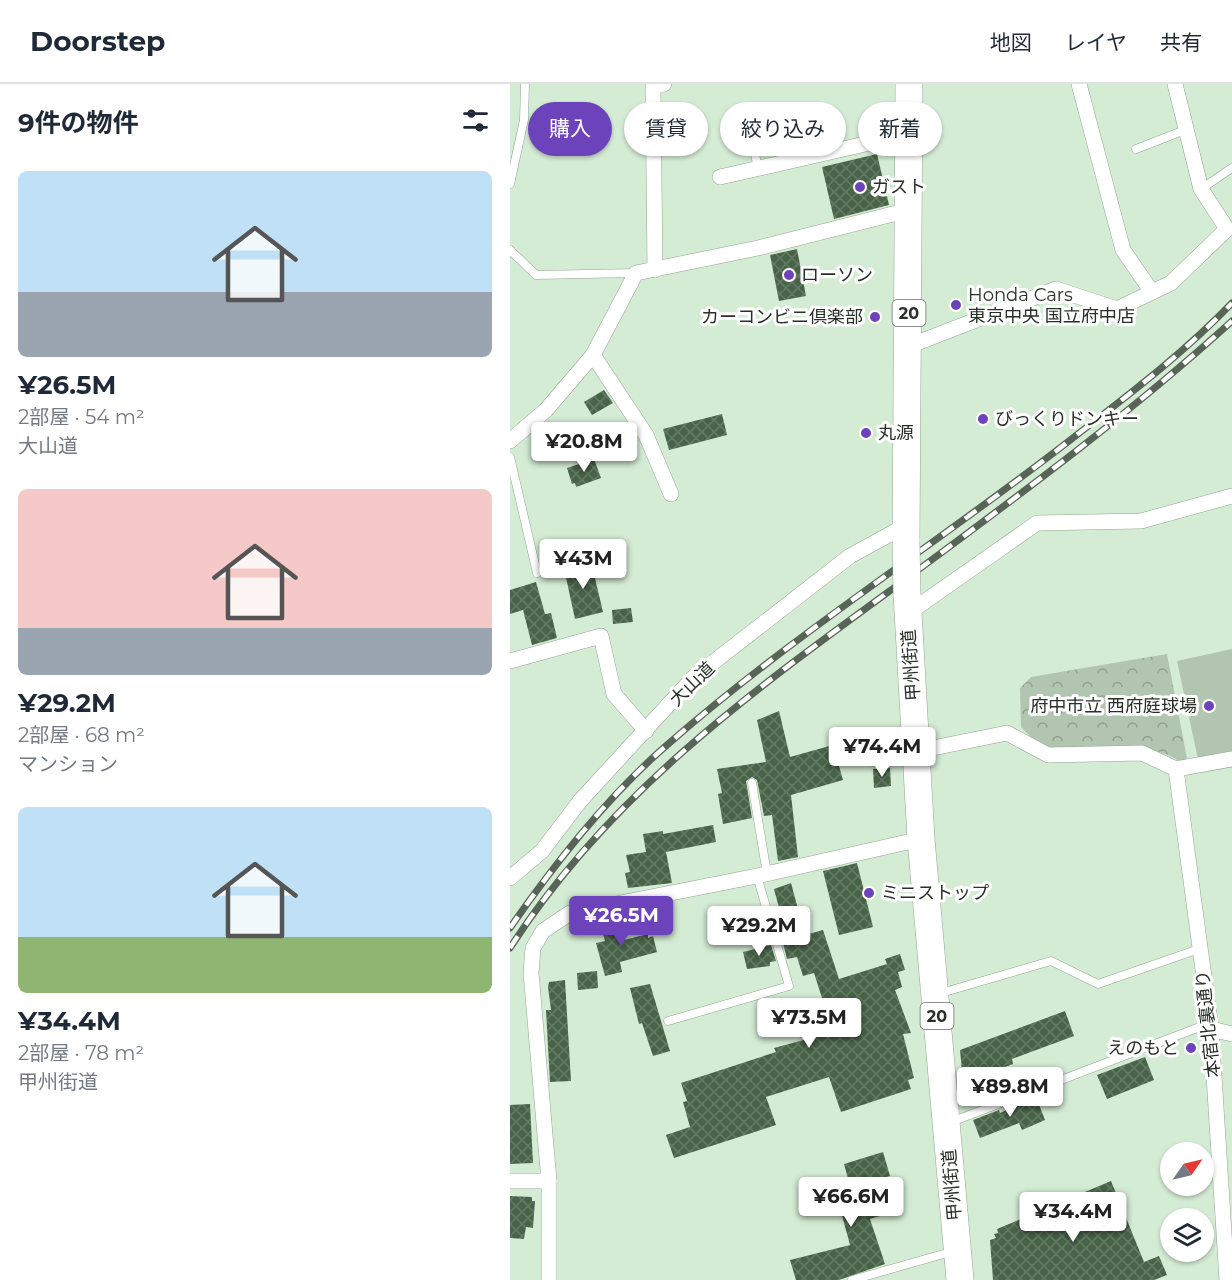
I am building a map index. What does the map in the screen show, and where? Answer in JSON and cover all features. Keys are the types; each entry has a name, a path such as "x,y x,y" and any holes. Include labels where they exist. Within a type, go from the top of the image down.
{"highway":[{"name":"甲州街道","path":"909,84 909,102"},
{"name":"甲州街道","path":"909,156 907,604 918,751 921,839 960,1280"}],"street":[{"path":"655,270 653,86 664,84"},
{"path":"1079,84 1123,250 1152,292"},
{"path":"909,346 1056,288 1117,309 1171,284 1227,228 1201,189 1175,84"},
{"path":"720,177 858,145"},
{"path":"510,441 546,410 593,355 636,273 909,210"},
{"path":"593,355 645,435 671,494"},
{"path":"907,604 1037,523 1142,521 1232,496"},
{"name":"大山道","path":"510,878 542,851 580,801 693,678 850,556 906,534"},
{"path":"510,661 601,636 614,694 646,731"},
{"path":"918,751 1006,733 1048,755 1142,753 1158,758 1176,770 1232,759"},
{"name":"本宿北裏通り","path":"1176,770 1211,1029 1227,1280"},
{"path":"549,1280 549,1181 531,973 533,948 543,931 570,913 762,875 921,839"},
{"path":"1211,1029 1232,1034"},
{"path":"510,1181 549,1181"}],"lane":[{"path":"510,184 524,120 525,84"},
{"path":"1136,149 1185,130"},
{"path":"755,156 758,168"},
{"path":"1201,189 1232,168"},
{"path":"510,250 536,275 636,273"},
{"path":"510,457 537,573"},
{"path":"668,1021 789,986 762,875 752,783"},
{"path":"935,995 1051,961 1098,984 1199,949"},
{"path":"947,1124 1197,1028 1211,1029"},
{"path":"852,1280 957,1250"}],"green space":[{"name":"府中市立 西府庭球場","path":"1232,649 1232,751 1198,759 1177,661"},
{"path":"1167,654 1187,758 1181,762 1166,754 1133,748 1047,754 1021,727 1020,688 1031,677"}],"building":[{"path":"877,156 889,205 834,219 822,167"},
{"path":"797,249 806,296 779,301 770,255"},
{"path":"604,390 613,403 592,415 584,402"},
{"path":"722,414 727,435 669,450 663,429"},
{"path":"594,459 601,478 576,487 575,483 572,484 567,468"},
{"path":"587,561 591,574 594,574 603,612 575,619 565,573 568,572 567,565"},
{"path":"536,582 545,614 551,613 557,638 532,645 523,610 510,614 510,590"},
{"path":"631,608 633,622 613,624 612,610"},
{"path":"779,711 790,757 833,745 843,780 791,795 798,857 778,861 772,815 764,816 757,780 752,777 746,781 752,818 723,824 718,794 722,793 717,769 766,762 757,720"},
{"path":"890,768 891,786 874,788 873,769"},
{"path":"713,825 716,842 666,852 672,883 628,888 625,873 630,872 626,855 646,852 643,834 663,831 663,834"},
{"path":"857,863 873,927 839,935 823,871"},
{"path":"791,883 805,935 823,930 839,979 887,964 885,959 900,954 905,970 898,972 902,987 895,990 911,1033 903,1034 914,1078 908,1080 911,1089 841,1112 829,1077 766,1097 776,1125 674,1158 666,1135 690,1127 683,1102 687,1101 681,1083 776,1052 774,1048 833,1032 814,973 803,976 797,957 787,959 783,943 788,942 774,889"},
{"path":"617,917 624,940 648,934 648,938 653,936 657,952 620,962 622,972 605,976 596,943 605,941 600,922"},
{"path":"771,945 776,961 770,962 770,966 747,969 743,952"},
{"path":"597,971 598,988 578,990 577,973"},
{"path":"565,980 571,1081 550,1082 546,1010 551,1010 548,987 549,982"},
{"path":"650,984 670,1051 653,1056 642,1023 639,1024 630,988"},
{"path":"1065,1011 1074,1036 1012,1059 1013,1064 1002,1068 1005,1077 964,1092 960,1050"},
{"path":"1145,1057 1154,1080 1107,1099 1097,1075"},
{"path":"1036,1097 1045,1120 1022,1130 1019,1123 980,1138 973,1120 999,1110 1000,1113"},
{"path":"530,1104 533,1163 510,1164 510,1105"},
{"path":"883,1152 890,1176 879,1179 881,1184 872,1187 880,1216 870,1219 885,1264 839,1280 796,1280 790,1260 850,1245 839,1204 854,1200 844,1164"},
{"path":"1111,1181 1144,1262 1159,1256 1167,1275 1154,1280 993,1280 990,1240 996,1238 994,1234 998,1233 997,1229"},
{"path":"510,1196 532,1197 532,1201 535,1201 533,1228 526,1227 524,1239 510,1238"}],"railway":[{"path":"510,928 583,832 623,786 667,745 818,625 1027,473 1118,403 1177,355 1232,303"},
{"path":"510,948 549,893 591,843 683,751 784,669 1107,427 1232,321"}],"place":[{"name":"ガスト","path":"860,187"},
{"name":"ローソン","path":"789,275"},
{"name":"Honda Cars 東京中央 国立府中店","path":"956,305"},
{"name":"カーコンビニ倶楽部","path":"875,317"},
{"name":"びっくりドンキー","path":"983,419"},
{"name":"丸源","path":"866,433"},
{"name":"府中市立 西府庭球場","path":"1209,706"},
{"name":"ミニストップ","path":"869,893"},
{"name":"えのもと","path":"1191,1048"}]}
